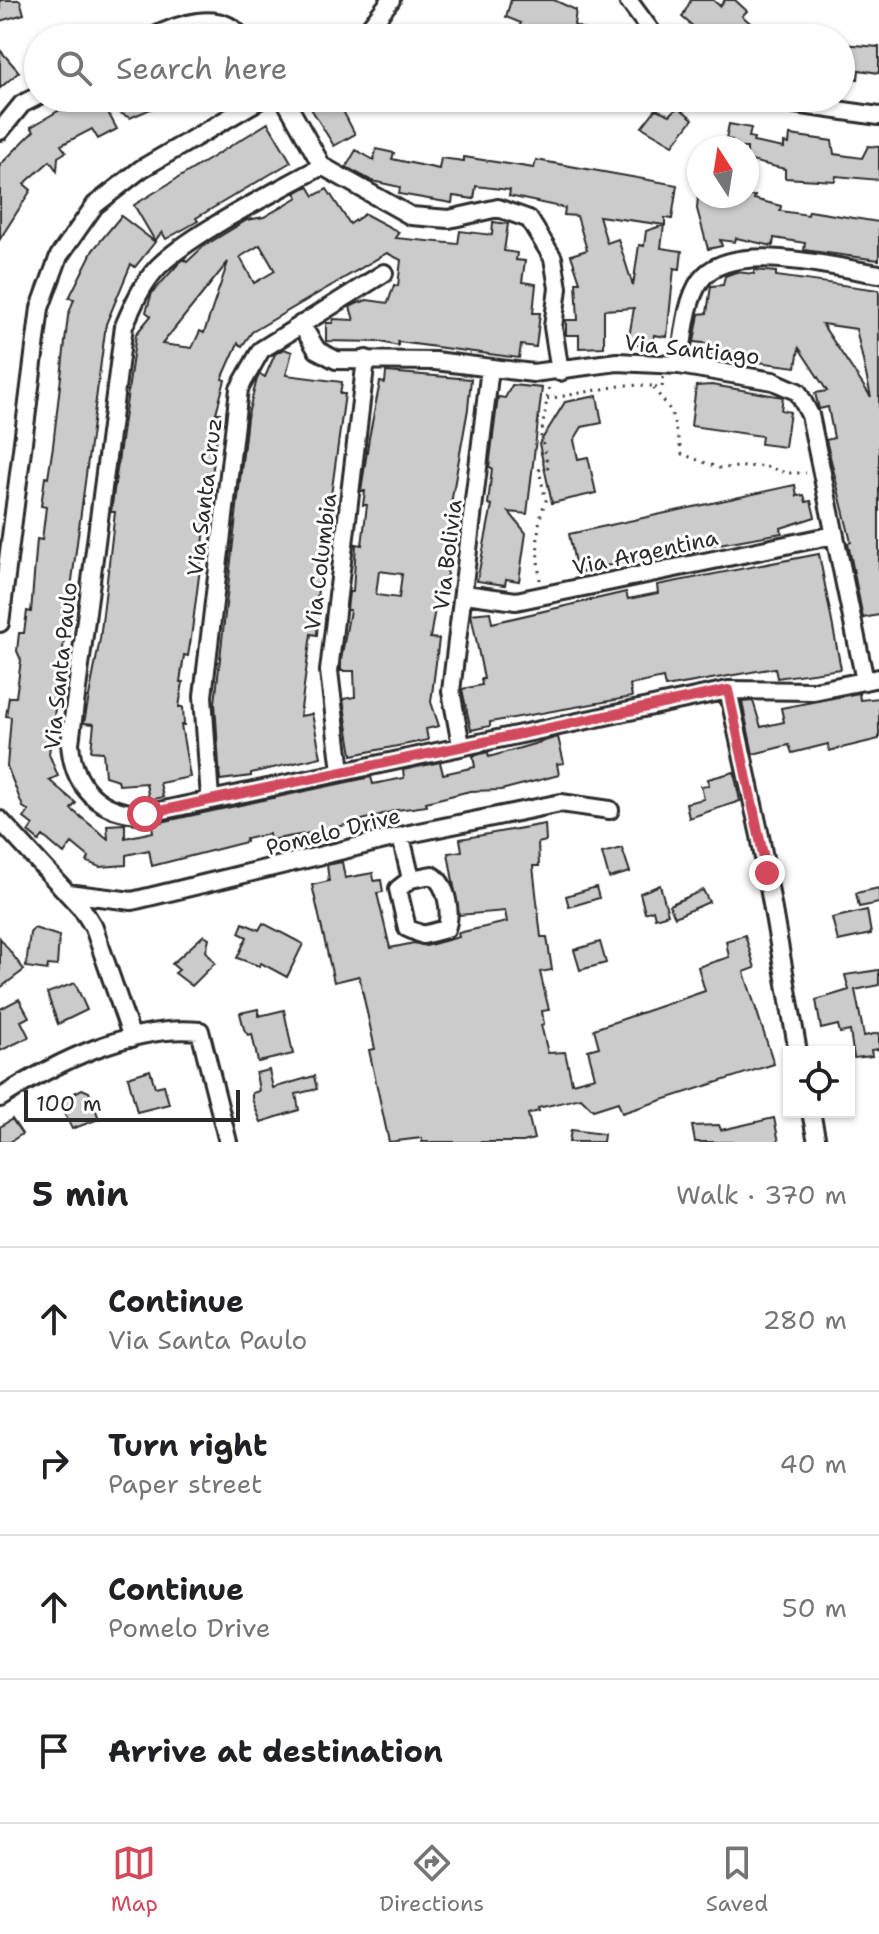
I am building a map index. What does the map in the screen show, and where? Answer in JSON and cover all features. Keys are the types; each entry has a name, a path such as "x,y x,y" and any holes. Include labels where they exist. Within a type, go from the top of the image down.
{"street":[{"path":"372,24 391,0"},
{"path":"628,0 646,24"},
{"path":"183,24 205,21 215,24"},
{"path":"0,131 24,103"},
{"path":"0,623 40,308 59,256 95,205 141,169 239,112"},
{"path":"292,112 322,166 411,216 449,219 498,208 529,219 553,258 558,288 553,327 556,372"},
{"path":"851,112 879,116"},
{"name":"Via Santa Paulo","path":"322,166 184,247 158,267 136,296 124,326 70,743 71,765 89,796 123,814 145,814 461,745 729,693 814,691 872,679"},
{"path":"672,365 700,281 716,266 750,257 879,274"},
{"name":"Via Santa Cruz","path":"210,799 203,696 239,389 261,350 384,273"},
{"name":"Via Santiago","path":"301,324 317,350 336,360 435,361 556,372 617,362 672,365 773,381 798,392 810,415 834,535 872,679"},
{"name":"Via Columbia","path":"341,771 329,671 366,359"},
{"name":"Via Bolivia","path":"461,745 451,691 490,368"},
{"name":"Via Argentina","path":"465,594 496,601 542,596 834,535"},
{"path":"729,693 797,1046"},
{"name":"Pomelo Drive","path":"67,893 132,901 401,837 561,803 610,810"},
{"path":"1,824 83,910 100,937 132,1038"},
{"path":"401,837 411,879"},
{"path":"0,1098 77,1057 132,1038 176,1028 200,1031 228,1142"},
{"path":"812,1118 817,1142"}],"path":[{"path":"547,399 625,385 662,388 672,365"},
{"path":"542,596 537,561 540,514 546,501 539,470 548,467 541,436 547,399 556,372"},
{"path":"652,386 671,411 682,454 719,468 764,466 786,473 822,473"}],"building":[{"path":"0,0 20,0 24,14 0,21"},
{"path":"511,0 554,0 576,10 574,24 520,24 506,17"},
{"path":"691,0 713,0 720,6 725,0 735,0 747,11 742,16 752,24 690,24 682,17"},
{"path":"855,45 879,47 879,73 859,70 858,79 855,78"},
{"path":"0,50 19,72 0,88"},
{"path":"56,112 108,112 117,129 98,139 92,129 61,145 66,152 58,157 57,171 50,161 24,184 31,190 0,239 0,165 34,131 31,127"},
{"path":"118,112 144,112 130,118"},
{"path":"313,112 344,112 355,134 334,146"},
{"path":"654,112 670,115 684,112 693,119 673,145 642,127"},
{"path":"268,123 291,162 196,218 198,221 166,239 162,232 155,241 134,205"},
{"path":"729,124 751,128 749,136 727,136"},
{"path":"790,135 832,141 834,154 862,158 868,146 879,147 879,180 836,176 835,181 785,178 785,169 759,163 759,143 784,148 784,143 789,144"},
{"path":"376,149 394,153 392,159 439,169 441,158 464,161 464,157 534,168 536,160 677,185 672,219 665,218 665,225 599,216 607,243 618,239 633,286 639,245 644,246 646,231 664,225 661,248 682,251 680,269 674,268 667,337 654,335 652,348 628,343 634,308 604,310 604,347 579,348 579,335 566,335 566,320 578,320 576,282 580,282 571,255 587,250 577,216 564,215 565,208 509,196 510,190 476,186 474,199 453,196 452,203 399,194 400,187 372,181 346,167 356,150 374,160"},
{"path":"308,186 314,196 327,189 350,224 365,214 399,232 395,238 458,244 460,231 492,235 493,222 508,224 504,251 517,253 516,260 525,261 522,282 536,284 533,313 540,313 536,347 521,345 519,358 398,342 398,346 381,342 326,341 326,323 333,323 333,319 354,320 350,307 367,300 388,303 394,285 398,286 401,260 387,253 252,332 242,346 238,343 222,379 225,380 216,413 220,413 191,638 188,656 184,655 180,682 183,682 179,707 183,707 184,725 181,725 190,777 160,783 163,797 149,800 146,783 119,785 118,780 105,776 103,752 91,751 94,724 84,723 100,639 115,512 111,512 136,334 151,316 146,312 152,293 180,262 185,259 187,262 204,246 247,220 264,217 298,197 295,193","holes":["260,245 275,271 254,283 240,257","228,262 204,333 200,331 192,348 162,344"]},
{"path":"759,200 781,206 780,211 808,215 809,211 879,222 879,260 804,250 805,243 774,238 773,246 736,238 735,242 720,240 722,246 708,249 697,209 759,208"},
{"path":"121,216 155,242 135,267 131,264 106,324 49,754 58,776 49,780 76,803 71,809 108,839 107,825 125,824 125,838 153,832 152,824 371,777 373,784 404,778 403,770 440,762 443,774 475,767 473,756 488,752 489,757 558,737 564,763 557,764 559,775 501,790 470,791 426,802 427,806 397,810 328,830 270,840 269,834 246,839 246,842 152,866 149,850 126,855 126,865 100,867 87,862 89,857 72,843 64,854 43,836 39,841 28,832 33,825 24,818 29,811 23,807 7,766 11,717 6,716 9,697 16,697 21,660 17,651 19,633 24,633 27,611 31,612 37,539 42,540 46,507 41,506 53,446 68,316 74,299 69,298 93,250"},
{"path":"754,270 776,272 776,276 879,290 879,615 863,618 848,543 851,542 826,440 834,438 828,407 819,409 815,393 827,391 799,348 796,367 710,356 712,344 694,342 699,314 707,313 711,286 723,285 725,276 736,272 754,274","holes":["822,324 856,329 871,397"]},
{"path":"284,349 292,352 286,375 342,382 340,394 345,394 314,619 318,619 317,635 311,634 300,716 312,714 321,757 251,773 251,776 220,780 215,703 247,418 257,379 260,374 265,377 275,354"},
{"path":"386,372 471,379 452,498 450,521 457,522 455,538 451,538 443,586 439,585 430,638 439,639 431,702 439,726 426,729 428,740 352,755 343,699 355,697 354,671 341,671 341,660 350,610 347,610 349,592 353,592 356,544 362,545 367,505 363,505 365,491 361,491 369,438 380,382 385,383","holes":["379,571 402,574 399,598 376,595"]},
{"path":"512,385 542,388 527,514 509,512 526,533 519,581 506,579 505,585 477,581 492,505 488,504 492,468 489,467 498,397 505,398"},
{"path":"712,385 783,397 781,410 790,412 785,447 761,444 762,436 691,426 696,386"},
{"path":"597,396 602,423 582,427 574,440 578,459 588,457 596,493 552,503 539,444 565,402"},
{"path":"795,485 797,496 804,495 806,502 811,501 815,517 781,528 782,533 696,548 697,551 660,559 647,559 647,556 577,573 569,534"},
{"path":"819,554 841,669 777,678 775,668 665,687 663,678 630,685 632,697 490,722 490,726 471,730 462,689 482,685 481,679 484,679 471,614 490,612 492,623 626,592 628,599 658,593 657,585"},
{"path":"859,693 860,700 879,698 879,739 829,751 828,744 792,753 789,745 753,754 742,702 753,701 761,727 784,722 781,708"},
{"path":"734,772 740,801 689,818 686,803 704,799 701,786 709,785 708,779"},
{"path":"545,824 546,841 538,843 539,866 533,866 541,937 547,937 552,970 540,972 549,1010 542,1011 544,1024 541,1025 548,1053 565,1052 572,1083 595,1077 588,1050 599,1047 594,1029 705,991 698,967 729,957 726,941 745,935 755,968 744,972 774,1064 622,1113 618,1102 593,1110 581,1098 538,1108 539,1111 528,1114 534,1139 523,1142 422,1142 422,1138 389,1142 369,1050 375,1049 359,976 334,982 312,885 329,881 327,865 342,862 345,878 373,873 374,881 381,880 383,892 377,893 390,948 414,943 426,946 459,937 458,933 507,922 505,911 459,915 448,853 462,851 460,839"},
{"path":"622,848 630,872 609,878 602,853"},
{"path":"660,885 668,914 655,918 653,910 645,913 640,893"},
{"path":"596,887 599,898 569,907 566,896"},
{"path":"879,888 879,903 859,907 856,893"},
{"path":"703,890 709,902 675,917 669,905"},
{"path":"867,910 871,934 838,941 832,918"},
{"path":"243,923 259,930 263,923 303,944 287,977 261,963 259,966 237,958 247,937 239,933"},
{"path":"34,928 59,936 57,966 48,965 47,970 26,967 30,933"},
{"path":"204,935 209,938 206,951 215,963 192,986 175,973 179,970 172,964"},
{"path":"0,938 24,970 0,988"},
{"path":"600,942 606,963 580,970 574,950"},
{"path":"879,970 879,985 855,990 864,1036 879,1033 879,1049 871,1050 872,1056 855,1058 850,1031 840,1033 838,1025 821,1029 816,1000 849,990 845,975"},
{"path":"75,983 87,1010 58,1024 47,993"},
{"path":"19,999 29,1017 21,1021 29,1037 0,1051 0,1009"},
{"path":"258,1009 259,1016 284,1010 293,1054 258,1062 252,1034 248,1035 244,1029 240,1013"},
{"path":"150,1070 155,1087 164,1085 169,1104 137,1112 128,1077"},
{"path":"269,1070 273,1088 314,1076 317,1089 296,1094 299,1110 261,1122 252,1093 259,1091 256,1073"},
{"path":"82,1089 89,1092 99,1119 72,1129 59,1101"},
{"path":"774,1118 779,1142 695,1142 692,1126 719,1125 721,1130"},
{"path":"12,1119 22,1134 10,1142 0,1142 0,1127"},
{"path":"571,1130 604,1134 603,1142 569,1142"}],"route":[{"path":"145,814 728,690 767,873"}]}
